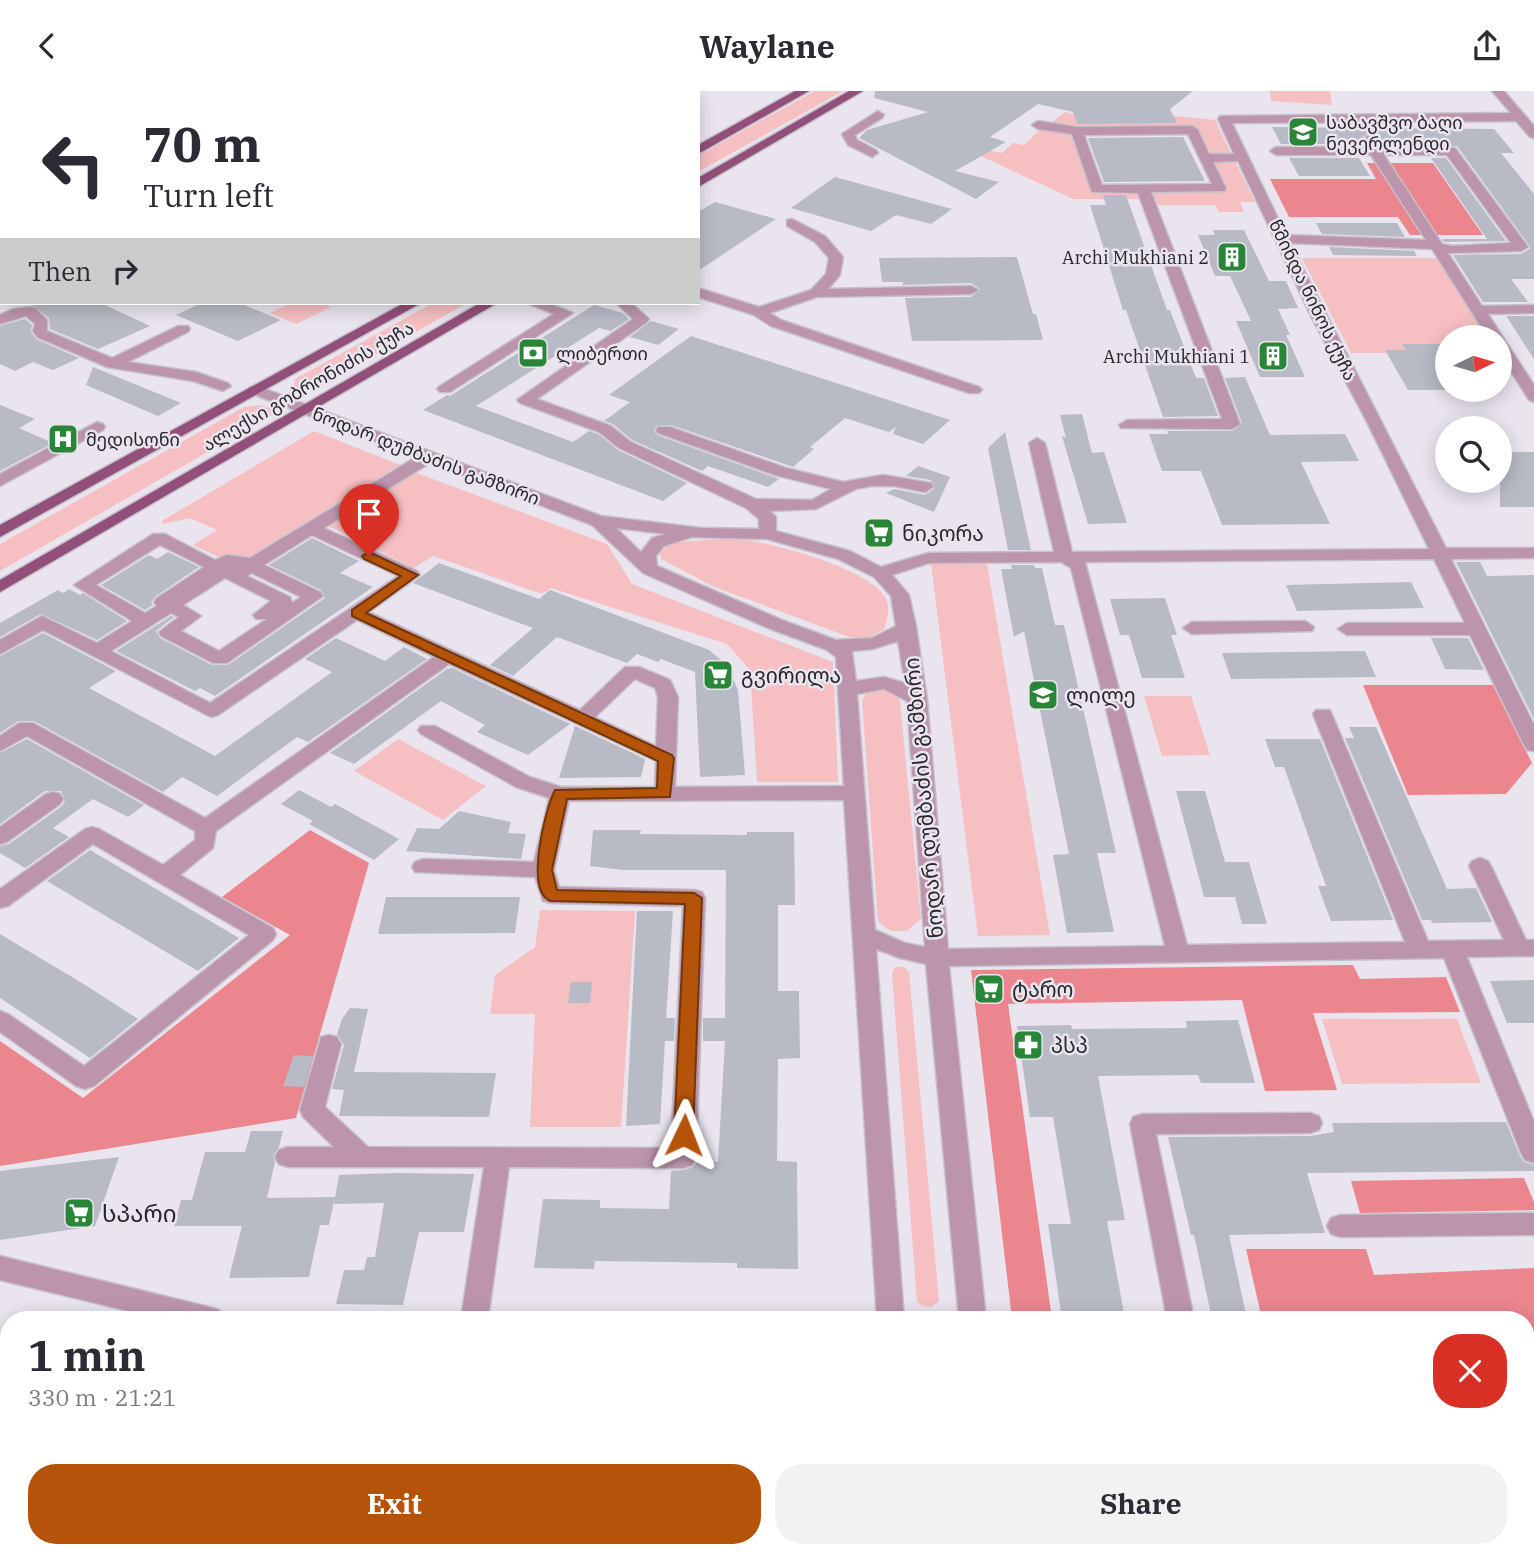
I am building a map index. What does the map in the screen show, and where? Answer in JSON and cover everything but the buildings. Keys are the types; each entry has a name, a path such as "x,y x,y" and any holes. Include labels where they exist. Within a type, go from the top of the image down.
{"main road":[{"path":"700,149 803,91"},
{"path":"700,182 858,91"},
{"name":"ალექსი გობრონიძის ქუჩა","path":"0,532 410,305"},
{"name":"ალექსი გობრონიძის ქუჩა","path":"0,587 486,305"}],"street":[{"path":"1498,91 1534,134"},
{"path":"872,153 852,142 848,134 878,115"},
{"name":"წმინდა ნინოს ქუჩა","path":"1520,117 1224,119 1318,316 1534,745"},
{"path":"1356,118 1372,150 1488,325"},
{"path":"1038,125 1077,131 1192,130 1220,188 1097,189 1077,131"},
{"path":"1276,151 1451,152 1521,247 1452,250 1422,243 1283,239"},
{"path":"1205,157 1243,157"},
{"path":"1127,425 1232,424 1143,188"},
{"path":"792,223 820,239 836,257 833,275 816,293"},
{"path":"759,312 816,293 971,290"},
{"path":"700,293 759,312 776,323 974,390"},
{"path":"625,305 642,319 524,400 605,429 625,445 752,504 768,517 768,534"},
{"path":"445,389 566,313 557,306"},
{"path":"1478,310 1534,309"},
{"path":"0,320 18,312 30,311 42,323 42,334 112,363 195,377 223,387"},
{"path":"112,363 183,329"},
{"path":"1512,363 1534,397"},
{"name":"ნოდარ დუმბაძის გამზირი","path":"255,390 598,521 701,533 768,534 844,555 880,573 900,596 917,699 937,958 971,1311"},
{"path":"0,481 97,427"},
{"path":"664,430 781,471 836,484 841,490"},
{"path":"1037,443 1064,556 1079,566 1178,954"},
{"path":"250,565 428,457"},
{"path":"752,504 812,505 825,501 841,490 870,481 891,481 925,487"},
{"name":"ნოდარ დუმბაძის გამზირი","path":"598,521 649,569 775,624 834,646"},
{"path":"0,648 42,622 211,711 411,575 310,528"},
{"path":"649,569 648,555 658,542 677,534 701,533"},
{"path":"145,621 83,585 159,538 284,601 222,640"},
{"path":"880,573 928,558 1534,553"},
{"path":"227,560 236,565 242,561 314,596 220,659 167,632 191,616 163,602 225,571 227,560"},
{"path":"96,652 170,605"},
{"path":"356,613 666,758"},
{"path":"834,646 878,644 895,636 907,626"},
{"path":"1192,628 1305,627"},
{"path":"1348,629 1477,629"},
{"path":"834,646 845,655 890,1311"},
{"path":"206,828 448,656"},
{"path":"582,719 632,671 663,684 668,697 665,793"},
{"path":"848,691 879,681 899,685 917,699"},
{"path":"1323,714 1420,950"},
{"path":"0,745 26,727 206,828"},
{"path":"428,730 523,782 560,794 856,793"},
{"path":"288,1157 683,1158 694,898 551,895 544,870 560,794"},
{"path":"0,837 53,799"},
{"path":"164,876 205,843 206,828"},
{"path":"0,901 92,834 265,934 85,1079 0,1020"},
{"path":"866,935 900,950 937,958 1527,948 1480,866"},
{"path":"423,867 544,870"},
{"path":"1452,950 1534,1153"},
{"path":"329,1044 312,1110 361,1156"},
{"path":"1178,1311 1142,1124 1310,1123"},
{"path":"475,1311 498,1157"},
{"path":"1340,1226 1534,1224"},
{"path":"0,1268 176,1311"}],"shaded area":[{"path":"815,91 843,91 700,171 700,155"},
{"path":"1270,91 1330,91 1332,105 1271,101"},
{"path":"1082,107 1215,120 1232,156 1211,156 1196,128 1075,129 1051,123 1065,112 1072,114"},
{"path":"1042,128 1070,133 1091,191 1135,191 1139,199 1073,199 955,144 1002,153 1013,143 1024,145"},
{"path":"1235,161 1255,202 1240,202 1244,212 1219,212 1215,205 1156,205 1150,190 1228,190 1214,162"},
{"path":"1367,163 1433,163 1483,235 1410,235 1398,217 1289,217 1270,179 1376,179"},
{"path":"1302,258 1439,258 1482,325 1435,325 1435,353 1351,353"},
{"path":"287,305 331,307 296,324 270,313"},
{"path":"429,305 463,305 313,390 293,390 295,379"},
{"path":"260,405 272,409 272,415 0,571 0,544 244,407"},
{"path":"314,431 400,465 236,565 193,545 217,530 190,518 163,524 162,521"},
{"path":"414,472 607,544 632,584 833,662 838,782 757,782 750,670 727,644 551,588 542,594 433,556 414,568 326,525"},
{"path":"739,540 765,544 844,568 876,587 885,597 888,609 884,629 868,638 849,637 712,586 661,559 660,552 672,543"},
{"path":"931,564 987,564 1050,935 978,936"},
{"path":"1363,685 1493,685 1532,763 1506,794 1408,795"},
{"path":"885,688 897,694 900,702 921,919 907,931 891,931 878,922 862,700 868,691"},
{"path":"1144,696 1191,696 1210,755 1162,756"},
{"path":"398,739 486,786 443,820 354,771"},
{"path":"310,830 369,863 296,1118 0,1166 0,1041 83,1098 290,935 222,897"},
{"path":"540,910 635,911 621,1127 530,1127 535,1014 490,1014 495,975 535,947"},
{"path":"1353,965 1360,979 1446,977 1460,1012 1313,1013 1337,1090 1265,1091 1242,1000 1008,1004 1051,1311 1011,1311 971,970"},
{"path":"895,967 904,967 909,972 939,1301 931,1307 917,1302 892,973"},
{"path":"1322,1019 1457,1019 1481,1083 1342,1084"},
{"path":"1524,1178 1534,1202 1534,1210 1360,1213 1351,1181"},
{"path":"1246,1249 1366,1249 1374,1275 1534,1268 1534,1311 1260,1311"}],"place":[{"name":"საბავშვო ბაღი ნევერლენდი","path":"1303,132"},
{"name":"Archi Mukhiani 2","path":"1232,257"},
{"name":"ლიბერთი","path":"533,353"},
{"name":"Archi Mukhiani 1","path":"1273,356"},
{"name":"მედისონი","path":"63,439"},
{"name":"ნიკორა","path":"879,533"},
{"name":"გვირილა","path":"718,675"},
{"name":"ლილე","path":"1043,695"},
{"name":"ტარო","path":"989,989"},
{"name":"პსპ","path":"1028,1045"},
{"name":"სპარი","path":"79,1213"}],"route":[{"path":"369,556 411,575 356,613 666,758 665,793 560,794 544,870 551,895 694,898 684,1135"}]}
